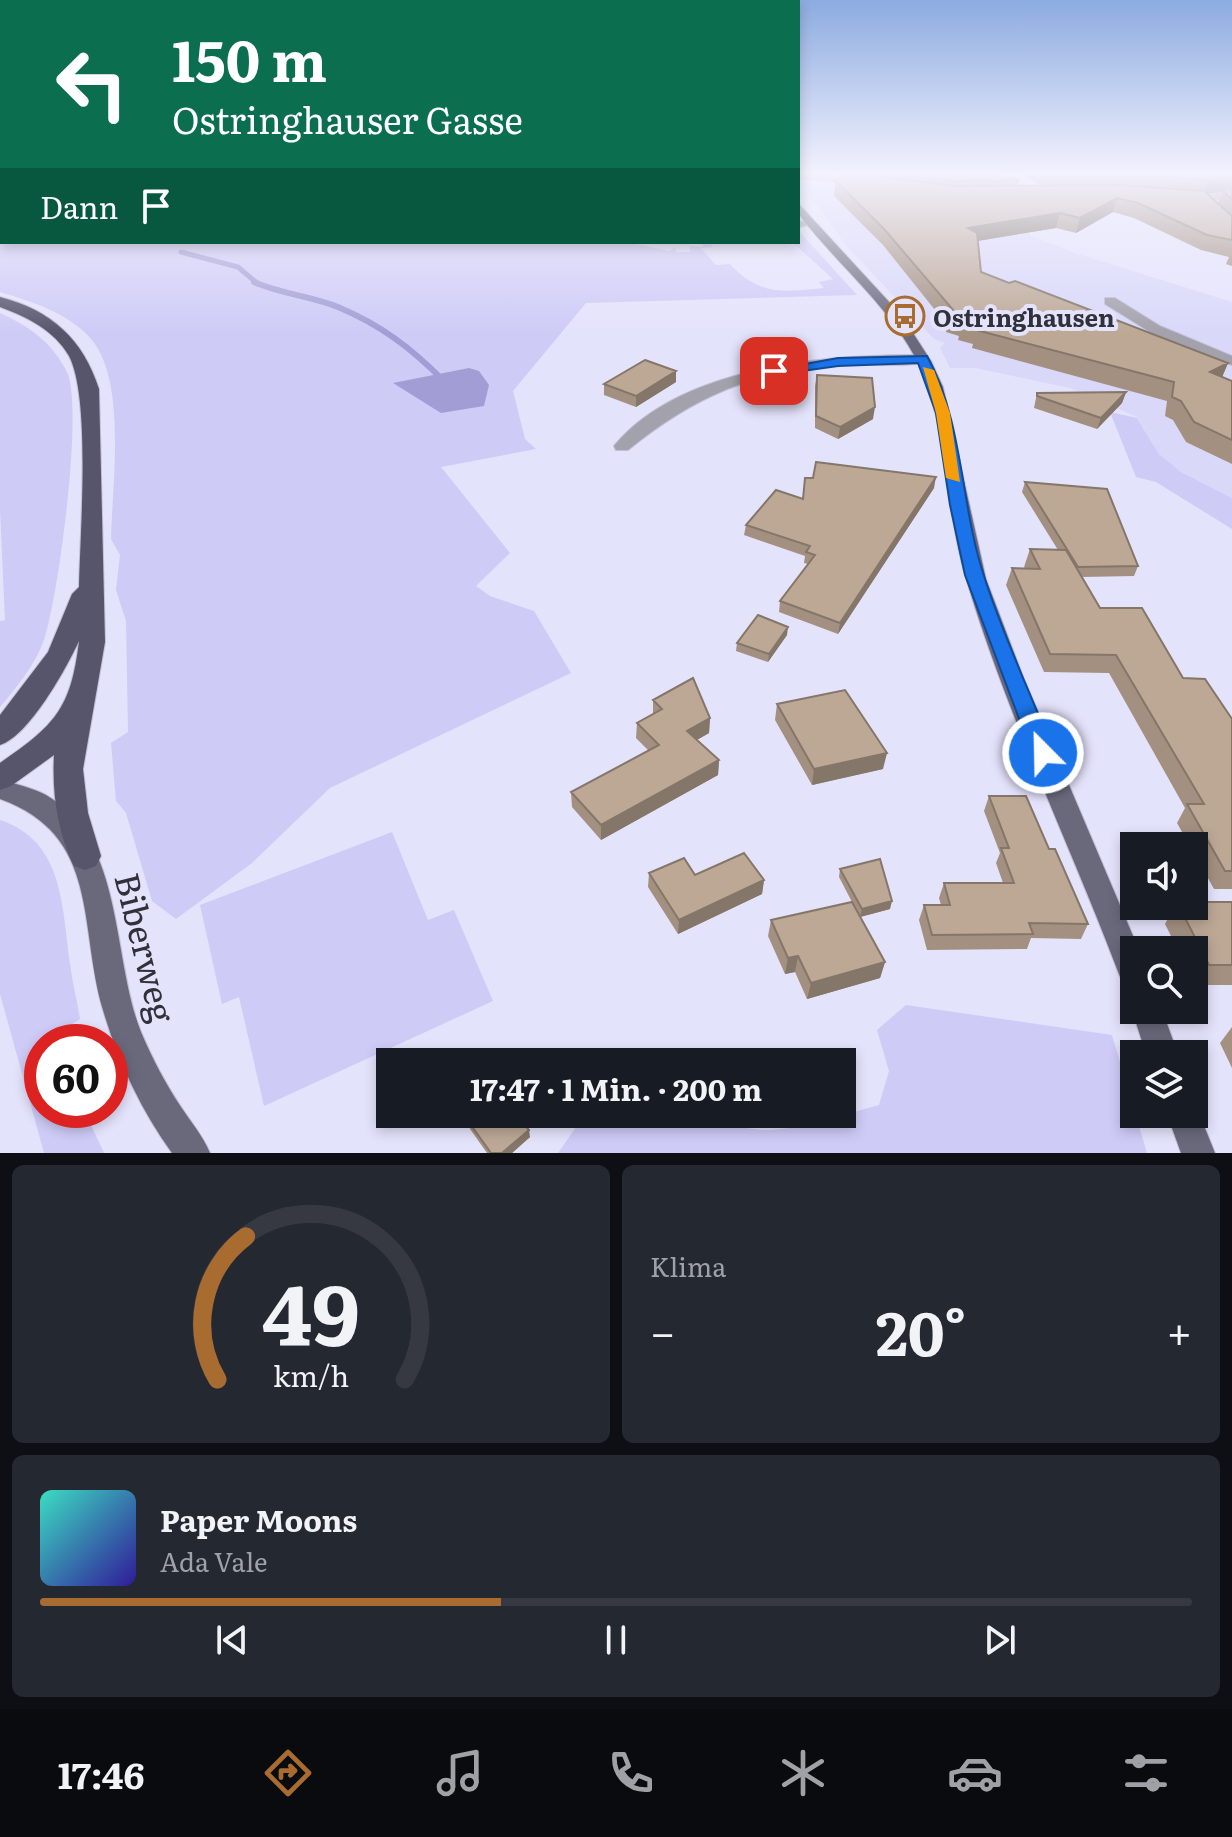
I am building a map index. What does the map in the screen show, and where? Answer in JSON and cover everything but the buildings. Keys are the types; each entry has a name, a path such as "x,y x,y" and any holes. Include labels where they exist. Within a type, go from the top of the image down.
{"highway":[{"path":"0,302 46,322 70,341 83,361 90,389 89,572 92,642 70,741 68,779 72,817 85,856"},
{"path":"0,734 47,678 79,614 89,572"},
{"path":"0,778 49,744 80,704"}],"main road":[{"path":"807,226 894,316 923,359 943,413 965,542 983,602 1120,940"},
{"name":"Biberweg","path":"0,789 49,809 76,838 94,883 104,954 118,1009 139,1065 171,1124 193,1153"},
{"path":"1189,1128 1198,1153"}],"street":[{"path":"1110,301 1155,329 1232,361"},
{"path":"622,446 692,398 774,371 838,362 923,359"}],"shaded area":[{"path":"832,226 1007,226 1069,251 1232,302 1232,498 1181,472 1159,454 1137,417 1070,388 975,368 950,368 940,348 945,343 934,339 846,245"},
{"path":"800,232 857,295 586,303 513,391 525,439 536,449 441,467 510,553 476,586 490,596 534,611 571,673 330,788 252,863 176,919 152,901 126,813 116,801 111,743 128,732 126,621 116,590 120,555 111,539 115,436 110,382 103,359 83,331 50,310 0,292 0,244 636,244 669,251 676,247 676,252 690,252 690,246 712,244 713,247 701,248 716,265 730,264 762,287 785,291 824,288 819,282 833,279 794,244 800,244"},
{"path":"0,313 39,336 55,352 67,372 73,424 62,547 50,618 36,658 0,707 0,621 5,620 0,509"},
{"path":"469,368 479,371 489,385 484,406 441,413 393,383"},
{"path":"1110,412 1137,418 1159,454 1181,472 1232,498 1232,529 1156,482 1136,477"},
{"path":"0,820 21,830 37,843 56,878 80,1019 72,1024 24,1024 24,1081 0,994"},
{"path":"392,832 428,920 454,910 493,1001 390,1048 376,1048 376,1055 264,1106 239,997 222,1004 200,905"},
{"path":"906,1005 1112,1035 1120,1062 1120,1128 1140,1128 1147,1153 558,1153 575,1128 856,1128 856,1112 879,1105 889,1071 877,1030"},
{"path":"37,1128 92,1128 104,1153 44,1153"}],"waterway":[{"path":"181,252 238,267 257,283"},
{"path":"257,283 328,303 354,314 407,348 444,381"}],"slow traffic":[{"path":"928,370 943,413 954,478"}],"place":[{"name":"Ostringhausen","path":"905,316"}],"route":[{"path":"774,371 838,362 923,359 943,413 965,542 974,575 1043,753"}]}
